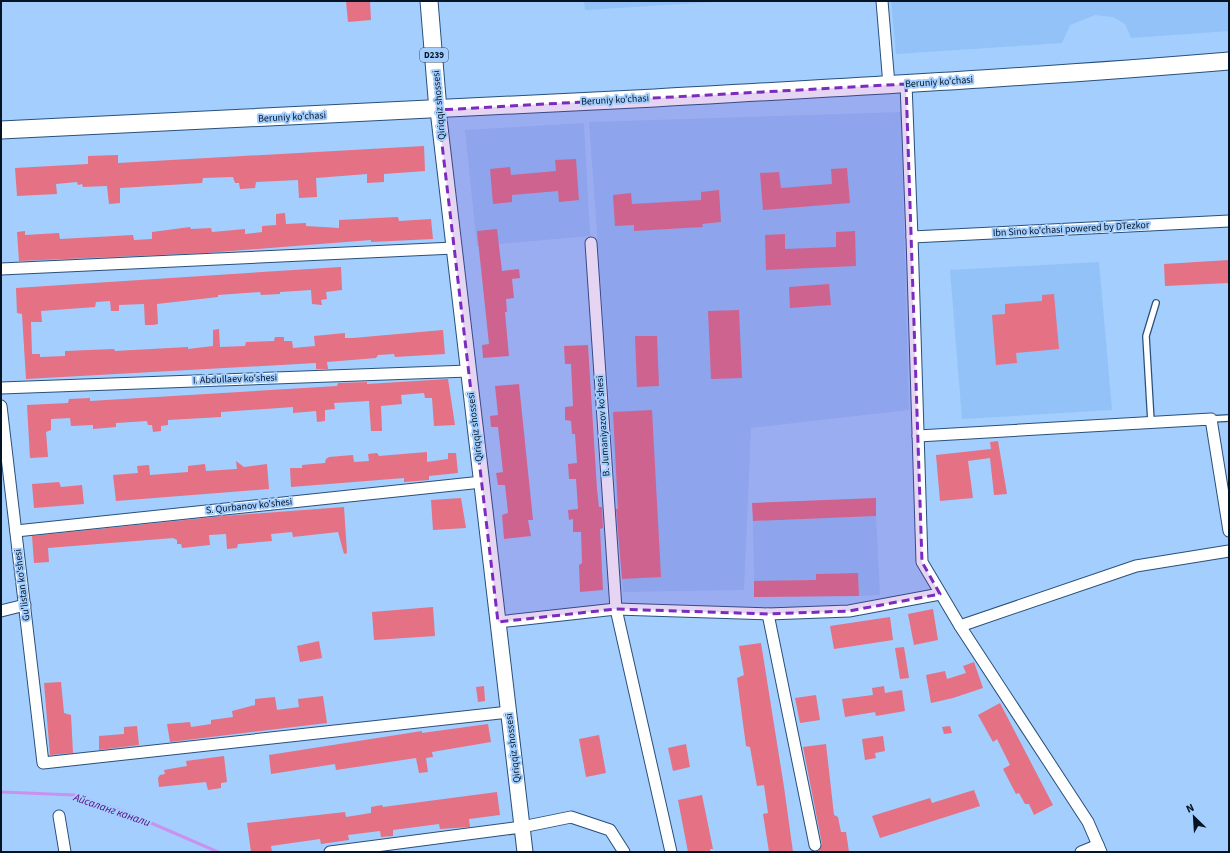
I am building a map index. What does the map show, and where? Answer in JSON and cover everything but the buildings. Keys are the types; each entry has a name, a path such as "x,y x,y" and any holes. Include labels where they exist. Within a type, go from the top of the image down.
{"main road":[{"name":"Qiriqqiz shossesi","path":"429,1 438,110 525,852"},
{"name":"Beruniy ko'chasi","path":"1,130 438,110 889,85 1096,72 1229,61"}],"street":[{"path":"882,1 889,85"},
{"path":"906,84 922,562 960,626 1088,822 1099,849 1081,852"},
{"name":"Ibn Sino ko'chasi powered by DTezkor","path":"912,236 1229,221"},
{"name":"B. Jumaniyazov ko'shesi","path":"591,243 616,609 671,852"},
{"path":"1,269 454,248"},
{"name":"I. Abdullaev ko'shesi","path":"1,388 469,371"},
{"name":"Gu'listan ko'shesi","path":"1,406 43,763 509,712"},
{"path":"918,436 1212,419 1229,528"},
{"name":"S. Qurbanov ko'shesi","path":"16,531 482,482"},
{"path":"960,626 1136,566 1229,552"},
{"path":"498,622 616,609 768,614 849,611 940,594"},
{"path":"1,612 25,605"},
{"path":"768,614 815,845"},
{"path":"59,816 66,852"},
{"path":"330,852 522,827 571,817 610,830 624,852"}],"lane":[{"path":"1151,422 1146,336 1156,303"},
{"path":"1212,419 1229,418"}],"highlighted area":[{"path":"906,84 922,562 940,594 849,611 768,614 616,609 498,622 438,110"}],"shaded area":[{"path":"584,1 729,1 585,10"},
{"path":"891,1 1229,1 1229,31 1131,38 1125,24 1113,17 1095,15 1070,25 1062,43 896,54"},
{"path":"901,112 909,410 751,428 744,590 623,592 589,122"},
{"path":"584,123 590,236 477,246 465,130"},
{"path":"1099,262 1112,410 962,419 950,270"},
{"path":"876,516 880,595 859,596 858,573 816,574 816,580 754,581 753,521"}],"waterway":[{"name":"Айсаланг канали","path":"1,792 74,795 128,813 218,852"}]}
